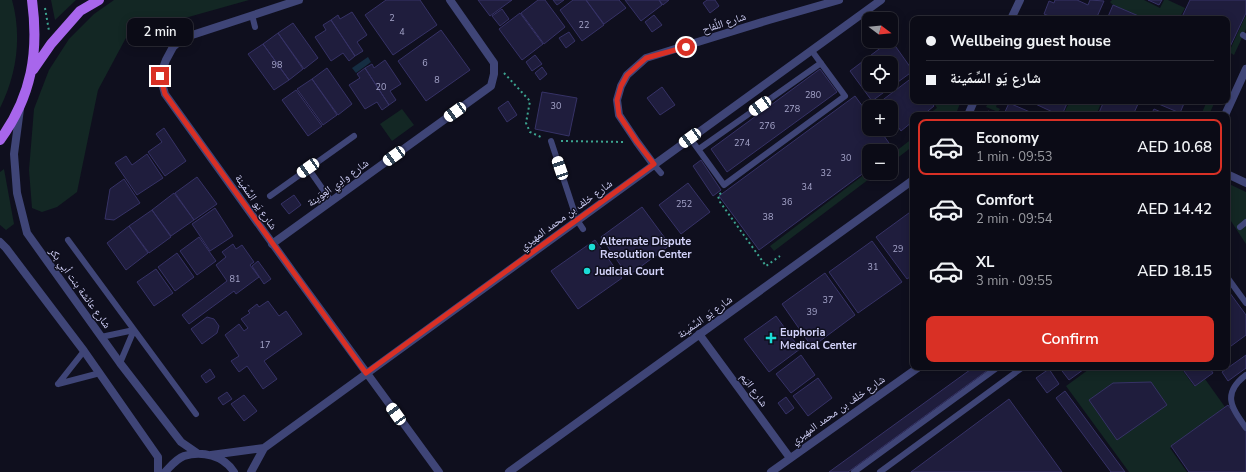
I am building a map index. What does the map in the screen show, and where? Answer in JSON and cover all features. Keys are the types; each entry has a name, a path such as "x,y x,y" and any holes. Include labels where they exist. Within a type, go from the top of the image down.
{"main road":[{"path":"0,140 9,128 20,107 32,72 35,47 35,22 32,0"},
{"path":"32,72 51,44 80,11 99,0"}],"street":[{"name":"شارع يَو السِّمَينة","path":"299,0 183,38 173,47 160,76 165,94 272,244 439,472"},
{"path":"450,0 494,63"},
{"name":"شارع اللِّفاح","path":"654,164 619,115 617,100 621,86 627,75 646,58 839,0"},
{"path":"1013,16 1020,0"},
{"name":"شارع خلف بن محمد المهيري","path":"251,472 264,448 812,51 875,2"},
{"name":"شارع وادِي العِوَينة","path":"272,244 491,86 494,74 494,63"},
{"path":"1226,112 1246,69"},
{"name":"شارع عائشة بنت أبي بكر","path":"20,107 14,154 17,193 27,233 120,363 181,442 197,453"},
{"path":"1230,175 1246,183"},
{"name":"شارع يَو السِّمَينة","path":"509,472 910,182"},
{"path":"0,242 84,351 158,457 158,472"},
{"name":"شارع اليَم","path":"699,334 790,458"},
{"name":"شارع خلف بن محمد المهيري","path":"771,472 915,370"},
{"name":"شارع خلف بن محمد المهيري","path":"211,455 264,448"},
{"path":"165,472 173,463 184,456 197,453 211,455 222,460 234,472"}],"lane":[{"path":"252,16 255,28"},
{"path":"690,138 724,185 845,96 812,51"},
{"path":"698,149 821,63"},
{"path":"270,196 354,136"},
{"path":"551,141 577,220 583,229"},
{"path":"654,164 661,173"},
{"path":"308,168 331,201"},
{"path":"1240,226 1246,222"},
{"path":"68,240 196,414"},
{"path":"1230,281 1246,303"},
{"path":"101,337 134,330"},
{"path":"120,363 134,330"},
{"path":"84,351 58,384 100,373"},
{"path":"854,472 994,370"},
{"path":"880,472 1019,370"},
{"path":"1246,375 1237,382 1231,399 1233,410 1246,428"}],"path":[{"path":"44,6 51,44"},
{"path":"494,63 530,101 526,124 530,132 551,141 637,142"},
{"path":"724,185 722,192 718,196 720,202 766,266 780,256"}],"green space":[{"path":"0,0 12,0 17,27 17,41 14,68 6,95 0,108"},
{"path":"51,0 76,0 55,20"},
{"path":"114,0 249,0 128,34 98,90 77,192 57,207 42,212 32,208 29,170 34,109 49,70 69,39 94,14"},
{"path":"1112,0 1144,0 1160,8 1164,0 1168,0 1185,8 1181,16 1138,16 1113,5 1110,2"},
{"path":"1246,15 1246,29 1234,55 1230,53"},
{"path":"935,104 960,104 958,112 931,112 937,108"},
{"path":"988,104 997,104 996,107 1000,109 998,112 986,107"},
{"path":"1068,104 1101,104 1097,112 1064,112"},
{"path":"1206,104 1214,104 1210,112 1202,112"},
{"path":"402,109 414,125 392,141 380,124"},
{"path":"910,140 910,148 898,158 898,150"},
{"path":"4,169 14,224 6,230 0,225 0,172"},
{"path":"862,176 862,180 868,180 774,251 770,246"},
{"path":"1230,184 1246,192 1246,244 1230,220"},
{"path":"1088,370 1182,370 1194,386 1205,379 1225,407 1170,448 1187,472 1129,472 1066,386"}],"water":[{"path":"368,57 371,62 356,73 352,68"}],"building":[{"path":"386,0 420,0 437,25 393,55 365,15"},
{"path":"478,0 512,0 490,16"},
{"path":"538,0 545,0 565,27 544,44 521,13"},
{"path":"553,0 564,0 557,5"},
{"path":"573,0 586,0 604,25 582,41 560,10"},
{"path":"586,0 619,0 626,8 604,24"},
{"path":"625,0 659,0 662,5 641,21"},
{"path":"659,0 669,0 663,5"},
{"path":"707,0 715,0 719,6 710,13 703,3"},
{"path":"1055,0 1077,0 1088,5 1090,0 1104,1 1097,16 1049,16 1044,14 1049,1 1054,3"},
{"path":"1148,0 1162,0 1159,5"},
{"path":"1190,0 1246,0 1246,13 1230,47 1230,16 1182,16"},
{"path":"1113,5 1139,16 1108,16"},
{"path":"502,9 509,19 500,26 492,16"},
{"path":"352,12 367,35 357,42 363,51 355,56 331,20 338,15 340,19"},
{"path":"520,13 543,44 522,60 499,29"},
{"path":"654,15 662,25 652,32 645,22"},
{"path":"331,20 355,56 349,61 343,53 331,61 315,37 326,30 323,25"},
{"path":"293,23 318,58 304,69 278,33"},
{"path":"441,30 470,70 426,101 398,61"},
{"path":"569,32 575,41 566,48 559,38"},
{"path":"278,33 303,69 289,80 263,44"},
{"path":"263,44 289,80 274,90 248,54"},
{"path":"880,48 897,48 910,67 910,73 898,82 898,56 870,56"},
{"path":"535,55 542,64 532,71 526,62"},
{"path":"385,60 401,84 390,91 396,100 389,105 365,68 372,64 374,68"},
{"path":"862,62 862,87 850,71"},
{"path":"542,67 547,74 540,80 535,73"},
{"path":"327,68 352,104 338,115 312,79"},
{"path":"365,68 389,105 382,110 377,102 365,109 349,85 360,78 357,74"},
{"path":"820,69 837,92 727,172 711,149"},
{"path":"312,79 337,115 323,125 297,89"},
{"path":"910,79 910,104 932,104 934,106 927,112 910,112 910,124 901,131 898,127 898,100 883,100 893,92 898,92 898,88"},
{"path":"662,87 675,105 660,115 647,98"},
{"path":"296,90 322,126 308,136 282,100"},
{"path":"542,92 577,98 569,136 535,129"},
{"path":"865,92 884,92 871,100"},
{"path":"855,96 862,106 862,136 884,136 890,144 862,144 862,174 759,250 719,196"},
{"path":"508,101 517,115 507,122 498,108"},
{"path":"1009,104 1011,104 1030,112 1005,112"},
{"path":"1035,104 1067,104 1063,112 1053,112"},
{"path":"1103,104 1138,104 1134,112 1099,112"},
{"path":"1159,104 1184,104 1180,112"},
{"path":"1154,109 1161,112 1152,112"},
{"path":"164,128 186,161 165,176 148,152 162,142 156,134"},
{"path":"147,154 163,178 137,195 115,163 126,156 132,165"},
{"path":"701,160 721,190 713,196 693,166"},
{"path":"197,177 217,204 194,220 175,193"},
{"path":"124,179 140,203 114,220 105,219 110,189"},
{"path":"688,183 710,212 681,234 659,205"},
{"path":"174,193 194,220 171,236 152,210"},
{"path":"294,195 301,205 289,214 281,204"},
{"path":"642,207 670,245 628,276 601,237"},
{"path":"215,208 233,236 210,251 192,224"},
{"path":"152,210 171,237 149,253 129,226"},
{"path":"910,212 910,277 907,279 876,237"},
{"path":"129,226 148,253 126,270 107,243"},
{"path":"199,237 216,261 197,275 180,251"},
{"path":"595,240 622,278 578,309 551,271"},
{"path":"872,241 902,282 858,313 829,272"},
{"path":"233,244 236,249 242,245 254,262 250,265 259,277 236,294 234,291 189,324 182,315 227,281 216,265 226,257 222,252"},
{"path":"177,253 194,277 175,291 158,267"},
{"path":"258,261 271,279 264,284 252,266"},
{"path":"156,269 173,293 154,306 137,282"},
{"path":"825,273 855,315 812,347 782,304"},
{"path":"1230,293 1246,315 1246,335 1230,347"},
{"path":"268,301 279,316 286,311 302,334 264,361 277,379 263,389 247,366 239,372 231,361 239,356 225,335 239,324 244,331 248,328 241,319 250,313 248,311 257,304 259,307"},
{"path":"776,316 800,349 769,372 744,339"},
{"path":"207,317 214,319 219,326 217,333 202,344 191,329"},
{"path":"801,355 815,375 791,393 776,374"},
{"path":"1246,355 1246,368 1228,381 1222,372 1225,370 1230,370 1230,366"},
{"path":"210,369 215,377 206,383 201,376"},
{"path":"970,370 988,370 848,472 829,472"},
{"path":"1050,370 1059,384 1047,393 1036,378"},
{"path":"1061,370 1083,370 1069,380"},
{"path":"1183,370 1211,370 1213,373 1195,386"},
{"path":"818,378 832,398 808,416 793,396"},
{"path":"1151,382 1167,405 1117,440 1089,400 1113,383"},
{"path":"1065,391 1125,472 1111,472 1056,398"},
{"path":"227,392 232,399 223,405 218,398"},
{"path":"244,395 257,411 244,421 231,404"},
{"path":"786,397 794,408 786,414 778,403"},
{"path":"1009,399 1062,472 911,472"},
{"path":"1228,405 1246,430 1246,471 1189,472 1171,446"}],"place":[{"name":"Alternate Dispute Resolution Center","path":"592,247"},
{"name":"Judicial Court","path":"587,271"},
{"name":"Euphoria Medical Center","path":"771,338"}],"route":[{"path":"160,76 165,94 366,373 654,164 619,115 617,100 621,86 627,75 646,58 686,47"}]}
